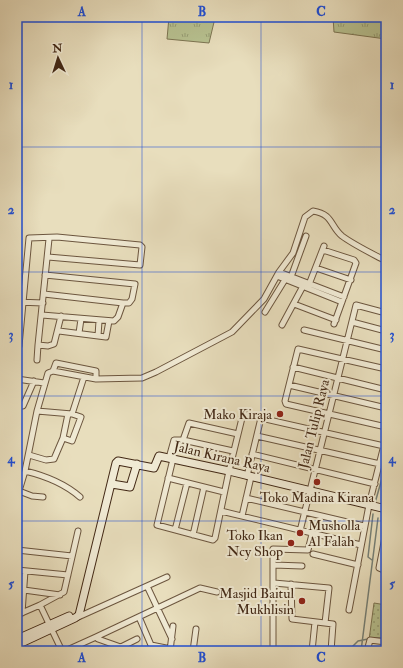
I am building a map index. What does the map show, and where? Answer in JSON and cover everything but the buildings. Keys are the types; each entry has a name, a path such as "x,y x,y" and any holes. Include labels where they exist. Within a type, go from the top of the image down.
{"street":[{"path":"43,497 32,496 18,491 29,455 37,411 47,374 53,371 96,379 142,378 232,332 264,299 278,274 293,253 305,217 313,211 321,212 329,217 339,233 386,261"},
{"path":"265,312 288,278 306,236"},
{"path":"19,346 20,302 29,238 49,239 57,237 140,245 142,249 140,265 48,257"},
{"path":"37,360 49,239"},
{"path":"282,325 294,304 306,287 324,248 356,262 351,280 335,322 294,304"},
{"path":"316,268 351,280"},
{"path":"278,274 306,287 343,299"},
{"path":"44,294 129,303 135,284 45,275"},
{"path":"288,278 306,287"},
{"path":"20,302 43,304"},
{"path":"42,315 109,321 116,320 122,303"},
{"name":"Jalan Tulip Raya","path":"300,531 323,432 356,306 386,313"},
{"path":"38,345 48,346 54,344 59,331 61,316"},
{"path":"79,333 80,319"},
{"path":"98,336 99,320"},
{"path":"59,331 107,336 109,321"},
{"path":"352,322 386,331"},
{"path":"304,330 386,350"},
{"path":"386,369 300,349 297,350 285,402 286,404 386,427"},
{"path":"53,371 56,363 96,371 96,379"},
{"path":"293,366 386,390"},
{"path":"74,375 76,367"},
{"path":"29,455 46,460 54,459 63,438 84,377"},
{"path":"17,379 44,383"},
{"path":"17,406 23,406 34,381"},
{"path":"289,385 386,408"},
{"path":"37,411 70,414 81,418 72,441 63,438"},
{"path":"233,451 183,440 174,440 168,478 156,525 214,539 233,451 243,414 384,446"},
{"path":"242,516 252,454 261,418"},
{"path":"183,440 187,424 190,423 238,434"},
{"path":"257,436 380,464"},
{"path":"349,610 364,526 372,506 375,484 386,437"},
{"path":"252,454 375,484"},
{"name":"Jalan Kirana Raya","path":"137,464 154,468 158,456 171,458 385,509"},
{"path":"75,618 80,611 116,463 118,461 137,464 130,487 112,484"},
{"path":"25,471 50,478 71,488 80,497"},
{"path":"168,478 224,492"},
{"path":"175,530 187,483"},
{"path":"193,535 204,487"},
{"path":"246,498 364,526"},
{"path":"221,511 361,545"},
{"path":"20,614 60,595 64,591 78,531"},
{"path":"386,532 384,550 379,568 386,571"},
{"path":"273,651 273,549 308,550 312,534"},
{"path":"17,550 72,556"},
{"path":"313,554 358,565"},
{"path":"274,565 302,566"},
{"path":"17,570 68,575"},
{"path":"20,614 24,590 24,571"},
{"path":"17,639 75,618 167,577"},
{"path":"274,583 330,588 325,623"},
{"path":"291,584 292,619 333,624 331,651"},
{"path":"147,586 172,639"},
{"path":"65,651 72,650 96,637 200,588 217,592"},
{"path":"24,590 60,595"},
{"path":"40,604 62,651"},
{"path":"17,645 80,611"},
{"path":"139,617 151,645 170,650 173,626"},
{"path":"312,651 315,622"},
{"path":"193,651 196,629"},
{"path":"96,637 132,651"},
{"path":"121,647 137,639"},
{"path":"367,651 370,640 386,642"},
{"path":"128,644 132,651"}],"green space":[{"path":"169,17 218,17 215,18 209,43 167,39"},
{"path":"333,17 386,17 386,39 334,32"},
{"path":"374,603 386,605 386,642 369,640"}],"waterway":[{"path":"375,503 386,464"},
{"path":"381,505 386,486"},
{"path":"372,560 368,557 373,514"},
{"path":"361,651 378,518"},
{"path":"372,638 386,638"},
{"path":"348,651 358,641 368,639"}],"place":[{"name":"Mako Kiraja","path":"280,414"},
{"name":"Toko Madina Kirana","path":"317,482"},
{"name":"Musholla Al Falah","path":"300,533"},
{"name":"Toko Ikan Ncy Shop","path":"291,543"},
{"name":"Masjid Baitul Mukhlisin","path":"302,601"}]}
